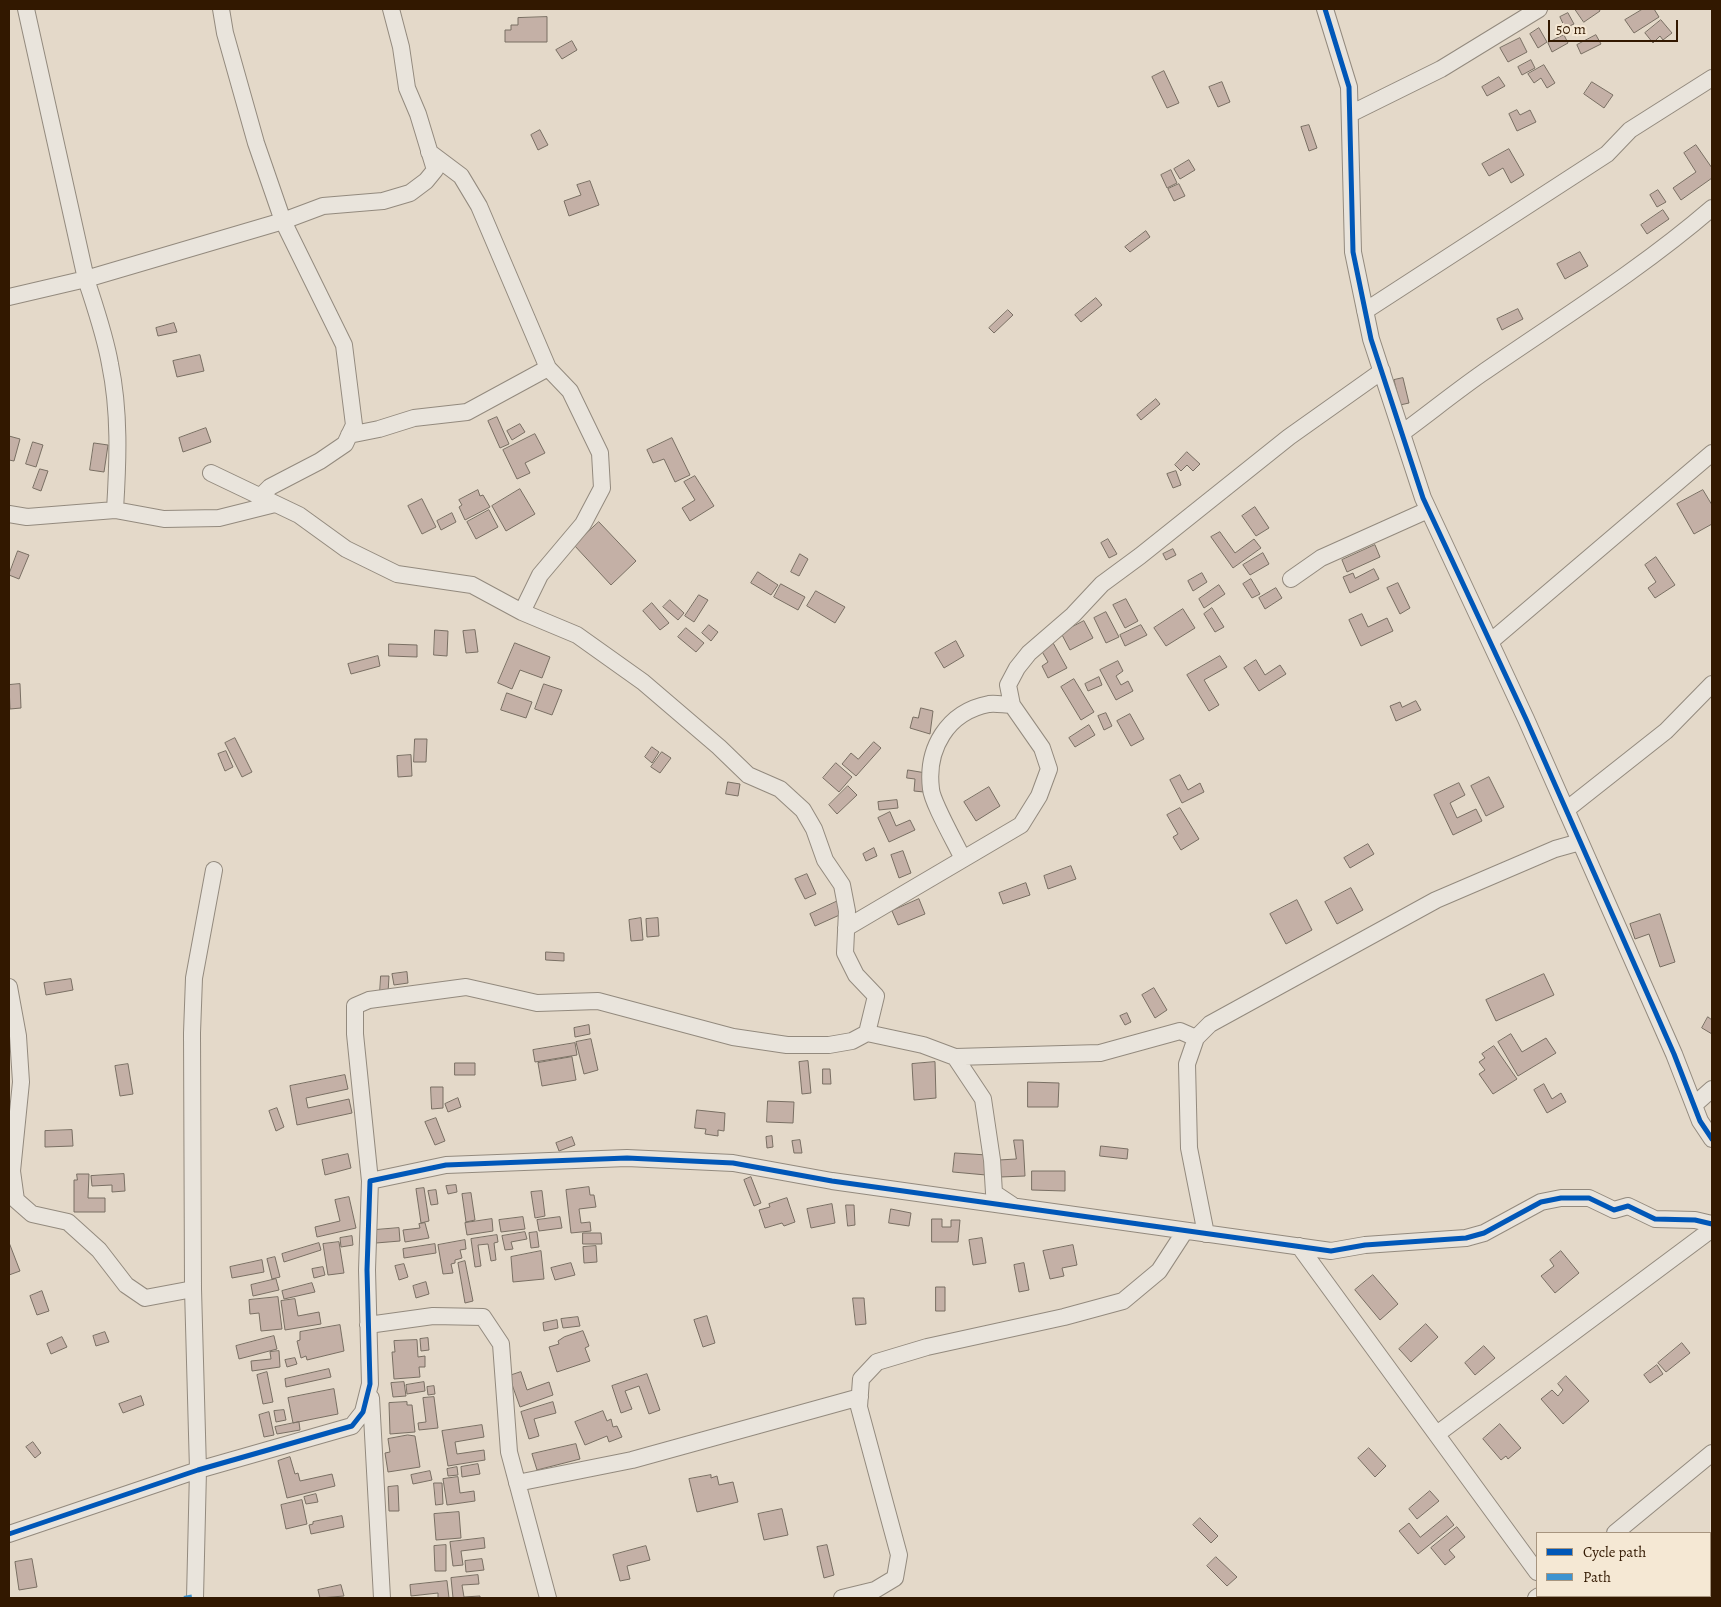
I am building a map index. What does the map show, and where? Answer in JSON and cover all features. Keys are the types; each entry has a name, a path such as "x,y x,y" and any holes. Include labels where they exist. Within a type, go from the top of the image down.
{"street":[{"path":"26,9 86,279 110,364 115,399 118,462 115,510"},
{"path":"221,9 225,33 256,143 283,221 344,345 354,425 344,444 320,460 270,487 260,497"},
{"path":"9,297 86,279 283,221 324,206 383,201 410,193 426,181 434,170 418,114 407,88 401,46 391,9"},
{"path":"1325,9 1349,87 1353,252 1365,311 1382,371 1428,510 1566,810 1674,1054 1700,1121 1712,1139"},
{"path":"1350,114 1441,69 1539,9"},
{"path":"1365,311 1607,154 1630,130 1712,78"},
{"path":"429,152 461,176 479,206 548,368 570,391 600,453 602,488 584,524 540,575 522,612"},
{"path":"1402,433 1479,376 1622,279 1677,238 1712,208"},
{"path":"349,435 379,429 414,418 467,412 548,368"},
{"path":"846,928 1021,825 1039,796 1049,769 1042,748 1012,705 1008,685 1017,668 1029,653 1073,615 1102,584 1289,437 1382,371"},
{"path":"1490,642 1712,453"},
{"path":"211,473 299,515 346,549 397,574 472,585 522,612 577,635 643,682 719,747 748,775 780,789 804,810 814,829 825,860 842,885 847,911 845,953 856,975 876,996 867,1033"},
{"path":"9,514 27,517 115,510 164,519 219,518 276,504"},
{"path":"1290,579 1320,558 1428,510"},
{"path":"1566,810 1666,731 1712,684"},
{"path":"963,859 931,791 932,757 943,730 966,711 990,704 1012,705"},
{"path":"1206,1234 1188,1148 1187,1064 1196,1038 1210,1024 1436,900 1555,849 1580,842"},
{"path":"195,1598 198,1470 193,1289 192,1033 194,978 214,870"},
{"path":"9,987 18,1036 21,1082 12,1171 16,1200 32,1214 68,1222 99,1250 126,1285 145,1298 193,1289"},
{"path":"382,1598 368,1325 367,1270 370,1181 355,1034 355,1006 369,1000 466,987 537,1003 598,1001 734,1037 787,1045 829,1045 852,1041 867,1033 924,1045 955,1057 1100,1053 1180,1031 1196,1038"},
{"path":"955,1057 983,1099 992,1160 994,1193 1014,1206"},
{"path":"1694,1105 1712,1090"},
{"path":"370,1181 446,1165 637,1158 733,1163 782,1174 1331,1251 1365,1245 1466,1238 1484,1233 1541,1202 1561,1198 1589,1198 1614,1210 1628,1206 1655,1219 1695,1220 1712,1224"},
{"path":"1437,1434 1712,1229"},
{"path":"842,1598 875,1590 895,1578 898,1555 859,1408 861,1379 877,1362 927,1347 1064,1317 1123,1301 1159,1270 1185,1231"},
{"path":"1299,1246 1536,1571"},
{"path":"368,1325 433,1316 483,1316 501,1344 509,1452 548,1598"},
{"path":"9,1534 198,1470 352,1426 363,1412 370,1384"},
{"path":"517,1483 632,1460 860,1397"},
{"path":"1615,1532 1712,1453"}],"building":[{"path":"1575,9 1599,9 1600,11 1584,22"},
{"path":"1643,9 1654,9 1659,17 1634,33 1625,20"},
{"path":"1568,13 1574,24 1565,28 1560,17"},
{"path":"547,17 547,42 505,42 505,30 511,30 511,25 518,25 518,18"},
{"path":"1661,20 1672,33 1663,40 1660,36 1653,43 1645,33"},
{"path":"1539,28 1547,42 1538,48 1530,34"},
{"path":"1564,35 1568,43 1552,52 1548,43"},
{"path":"1596,35 1601,44 1581,54 1577,45"},
{"path":"1520,38 1527,52 1508,62 1500,48"},
{"path":"572,41 577,50 562,59 556,50"},
{"path":"1531,60 1535,68 1522,75 1518,67"},
{"path":"1544,65 1555,83 1547,88 1541,78 1534,83 1528,74"},
{"path":"1164,71 1179,103 1167,108 1152,77"},
{"path":"1499,77 1505,86 1487,96 1482,87"},
{"path":"1222,82 1230,102 1218,107 1209,87"},
{"path":"1592,82 1613,95 1604,108 1584,94"},
{"path":"1517,110 1520,115 1530,110 1536,122 1517,131 1509,114"},
{"path":"1309,125 1317,148 1309,151 1301,127"},
{"path":"540,130 548,145 538,150 531,135"},
{"path":"1696,145 1712,168 1712,178 1681,200 1673,188 1696,172 1684,153"},
{"path":"1509,149 1524,175 1511,183 1503,168 1489,176 1482,164"},
{"path":"1189,160 1195,170 1180,179 1174,169"},
{"path":"1171,170 1177,183 1167,188 1161,175"},
{"path":"590,181 599,205 569,216 564,201 581,195 577,185"},
{"path":"1179,184 1185,196 1174,201 1168,189"},
{"path":"1658,190 1666,202 1657,207 1650,195"},
{"path":"1663,210 1669,219 1647,234 1641,225"},
{"path":"1146,231 1150,237 1130,252 1125,247"},
{"path":"1580,252 1588,266 1565,279 1557,264"},
{"path":"1096,298 1102,305 1081,322 1075,315"},
{"path":"1518,309 1523,319 1502,330 1497,319"},
{"path":"1008,310 1013,315 994,333 989,328"},
{"path":"174,323 177,332 158,336 156,328"},
{"path":"200,355 204,371 177,377 173,361"},
{"path":"1403,378 1409,403 1400,405 1394,380"},
{"path":"1156,399 1160,404 1141,420 1137,415"},
{"path":"497,417 509,444 500,448 488,421"},
{"path":"520,424 525,432 512,440 507,431"},
{"path":"206,428 211,442 183,452 179,438"},
{"path":"535,434 545,453 525,463 530,473 517,479 503,450"},
{"path":"9,436 20,439 14,461 9,460"},
{"path":"672,438 690,475 675,482 664,459 653,463 647,450"},
{"path":"33,442 43,445 36,467 26,464"},
{"path":"94,443 108,445 104,472 90,470"},
{"path":"1187,452 1200,464 1193,471 1187,465 1181,471 1175,465"},
{"path":"40,469 48,471 41,491 33,488"},
{"path":"1176,471 1181,485 1173,488 1167,474"},
{"path":"695,476 714,506 690,521 682,508 695,500 684,482"},
{"path":"520,489 535,514 506,531 492,506"},
{"path":"478,490 480,496 483,495 490,507 465,520 459,507 462,505 459,500"},
{"path":"1703,490 1712,505 1712,524 1694,534 1677,504"},
{"path":"422,499 436,527 422,534 408,506"},
{"path":"1255,507 1269,528 1256,536 1242,516"},
{"path":"489,510 498,527 476,539 467,522"},
{"path":"452,513 456,522 441,530 437,521"},
{"path":"599,522 636,561 611,585 574,545"},
{"path":"1220,532 1235,553 1254,539 1261,548 1233,568 1211,537"},
{"path":"1108,539 1117,554 1109,558 1101,543"},
{"path":"1375,545 1380,557 1347,572 1342,560"},
{"path":"1173,549 1176,555 1166,560 1163,554"},
{"path":"18,551 29,555 19,579 9,575"},
{"path":"1263,553 1269,564 1250,575 1243,565"},
{"path":"800,554 808,559 799,576 791,572"},
{"path":"1656,557 1675,585 1655,598 1648,588 1656,582 1645,565"},
{"path":"1374,569 1379,579 1350,593 1343,577 1353,573 1355,578"},
{"path":"758,572 778,585 771,595 751,583"},
{"path":"1202,573 1207,582 1193,591 1188,581"},
{"path":"1251,579 1260,594 1252,598 1243,584"},
{"path":"1398,583 1410,608 1400,614 1387,588"},
{"path":"781,584 805,597 798,610 774,597"},
{"path":"1219,585 1225,594 1204,608 1199,599"},
{"path":"1276,588 1282,598 1265,609 1259,598"},
{"path":"816,591 845,607 835,623 807,606"},
{"path":"699,595 708,600 694,622 685,616"},
{"path":"1126,599 1138,621 1125,628 1113,605"},
{"path":"670,600 684,613 678,620 663,607"},
{"path":"652,603 669,623 660,630 643,611"},
{"path":"1212,608 1224,627 1215,632 1204,614"},
{"path":"1183,609 1195,628 1166,646 1154,628"},
{"path":"1106,612 1119,637 1106,643 1094,618"},
{"path":"1362,614 1368,627 1387,618 1393,631 1361,646 1349,620"},
{"path":"1084,621 1093,638 1070,650 1061,633"},
{"path":"709,625 718,632 711,641 702,633"},
{"path":"1141,625 1147,635 1125,646 1120,635"},
{"path":"686,628 704,643 696,652 678,637"},
{"path":"435,630 448,631 447,656 434,655"},
{"path":"475,630 478,652 466,653 463,631"},
{"path":"956,641 964,656 944,668 935,653"},
{"path":"1052,641 1067,668 1048,678 1042,666 1048,662 1040,648"},
{"path":"515,643 550,657 542,678 520,670 512,689 498,683"},
{"path":"389,644 417,645 417,657 389,656"},
{"path":"378,656 380,666 351,674 348,664"},
{"path":"1220,656 1227,667 1204,680 1219,705 1209,711 1187,675"},
{"path":"1256,660 1265,675 1280,665 1286,674 1259,691 1244,668"},
{"path":"1118,661 1123,671 1116,676 1121,685 1128,681 1133,691 1116,700 1100,670"},
{"path":"1099,677 1102,685 1088,691 1085,684"},
{"path":"1074,679 1094,712 1081,720 1061,687"},
{"path":"20,684 21,708 10,709 9,685"},
{"path":"544,684 562,690 552,715 535,709"},
{"path":"507,693 532,702 526,718 501,710"},
{"path":"1416,701 1421,710 1396,721 1390,706 1400,702 1402,707"},
{"path":"921,708 933,711 930,734 910,728 913,717 918,718"},
{"path":"1106,713 1112,726 1104,730 1098,716"},
{"path":"1130,714 1144,739 1131,746 1117,721"},
{"path":"1089,725 1095,735 1075,747 1069,738"},
{"path":"235,738 252,772 242,777 225,743"},
{"path":"415,739 427,739 426,762 414,762"},
{"path":"874,742 881,748 856,776 842,764 851,753 858,759"},
{"path":"652,747 659,752 652,763 645,757"},
{"path":"226,751 233,767 225,771 218,754"},
{"path":"662,752 671,758 660,773 651,767"},
{"path":"411,755 412,776 398,777 397,756"},
{"path":"836,763 852,777 839,792 823,778"},
{"path":"908,770 926,773 924,792 914,791 915,779 907,778"},
{"path":"1180,775 1188,790 1200,783 1204,792 1182,803 1170,780"},
{"path":"1489,777 1504,807 1486,816 1471,786"},
{"path":"728,782 740,784 738,796 726,794"},
{"path":"1459,783 1465,795 1450,803 1457,818 1476,809 1482,821 1453,835 1434,795"},
{"path":"848,786 857,795 837,814 829,805"},
{"path":"989,787 1000,806 976,821 964,802"},
{"path":"897,800 898,808 879,810 878,802"},
{"path":"1180,808 1199,839 1181,850 1173,837 1178,834 1167,815"},
{"path":"890,812 896,826 910,820 915,830 889,842 878,818"},
{"path":"1368,844 1374,854 1350,868 1344,858"},
{"path":"874,848 877,856 866,861 863,854"},
{"path":"903,851 911,873 899,878 891,855"},
{"path":"1071,866 1076,879 1048,889 1044,876"},
{"path":"807,874 816,894 805,899 795,879"},
{"path":"1026,883 1030,895 1003,904 999,893"},
{"path":"1351,888 1363,910 1337,924 1325,902"},
{"path":"919,899 925,914 898,925 892,911"},
{"path":"1297,900 1312,930 1286,944 1270,914"},
{"path":"838,901 844,913 815,926 810,914"},
{"path":"1660,914 1675,962 1660,967 1649,934 1635,939 1630,924"},
{"path":"641,918 643,940 631,941 629,920"},
{"path":"658,918 659,936 647,937 646,919"},
{"path":"546,952 564,953 564,961 546,960"},
{"path":"407,972 408,983 394,985 392,974"},
{"path":"1544,974 1554,995 1496,1021 1486,1000"},
{"path":"381,976 389,976 388,993 380,993"},
{"path":"71,979 73,990 46,995 44,983"},
{"path":"1154,988 1167,1010 1155,1018 1142,995"},
{"path":"1127,1013 1131,1022 1125,1025 1120,1016"},
{"path":"1708,1017 1712,1020 1712,1034 1702,1028"},
{"path":"589,1025 590,1034 575,1037 574,1028"},
{"path":"1511,1034 1522,1052 1546,1038 1556,1053 1518,1076 1498,1042"},
{"path":"591,1039 598,1070 584,1074 576,1042"},
{"path":"575,1043 577,1055 535,1062 533,1050"},
{"path":"1494,1046 1517,1079 1493,1094 1479,1074 1485,1070 1479,1062 1485,1058 1482,1054"},
{"path":"572,1057 576,1080 542,1086 538,1063"},
{"path":"808,1061 811,1093 802,1094 799,1062"},
{"path":"935,1062 936,1098 914,1100 912,1064"},
{"path":"455,1063 475,1063 475,1075 455,1075"},
{"path":"128,1064 133,1094 120,1096 115,1066"},
{"path":"823,1069 830,1069 831,1084 823,1084"},
{"path":"345,1075 348,1089 306,1098 308,1108 349,1099 352,1113 297,1125 290,1086"},
{"path":"1028,1082 1059,1083 1058,1107 1028,1107"},
{"path":"1544,1084 1552,1099 1561,1093 1566,1102 1547,1113 1534,1090"},
{"path":"431,1087 443,1087 443,1108 432,1109"},
{"path":"458,1098 461,1107 448,1112 445,1104"},
{"path":"768,1101 794,1102 793,1123 767,1122"},
{"path":"277,1108 284,1127 276,1131 269,1111"},
{"path":"697,1110 725,1113 724,1131 718,1130 718,1136 705,1134 706,1129 695,1128"},
{"path":"436,1118 445,1141 435,1145 425,1122"},
{"path":"72,1130 73,1146 45,1147 45,1131"},
{"path":"772,1136 773,1147 767,1148 766,1137"},
{"path":"572,1137 575,1145 559,1151 556,1143"},
{"path":"800,1140 802,1153 794,1153 792,1141"},
{"path":"1014,1140 1023,1140 1025,1176 1000,1177 999,1160 1016,1159"},
{"path":"1101,1146 1128,1149 1127,1159 1100,1156"},
{"path":"955,1153 987,1155 986,1175 953,1172"},
{"path":"348,1154 351,1168 325,1175 322,1160"},
{"path":"1032,1171 1065,1171 1065,1191 1032,1190"},
{"path":"77,1174 89,1174 88,1198 105,1198 105,1212 74,1212 74,1180 77,1180"},
{"path":"124,1174 125,1191 112,1192 112,1185 92,1186 91,1176"},
{"path":"751,1177 761,1203 754,1206 744,1180"},
{"path":"456,1185 457,1192 448,1194 446,1186"},
{"path":"589,1187 590,1195 594,1195 596,1207 579,1209 581,1223 590,1222 591,1231 571,1233 566,1190"},
{"path":"424,1188 429,1221 421,1223 416,1189"},
{"path":"436,1190 438,1204 431,1205 428,1191"},
{"path":"542,1191 545,1216 535,1218 531,1192"},
{"path":"471,1193 475,1220 466,1222 462,1194"},
{"path":"349,1197 356,1228 317,1237 315,1227 340,1221 335,1200"},
{"path":"787,1198 795,1222 784,1226 782,1223 765,1228 759,1210 770,1207 769,1204"},
{"path":"832,1204 835,1223 811,1228 807,1209"},
{"path":"846,1205 854,1205 855,1225 848,1226"},
{"path":"891,1209 911,1213 909,1226 889,1223"},
{"path":"523,1217 525,1229 501,1232 499,1220"},
{"path":"560,1217 562,1228 539,1231 537,1220"},
{"path":"492,1219 493,1231 467,1235 465,1223"},
{"path":"932,1219 942,1219 942,1227 951,1227 951,1220 960,1220 958,1242 932,1242"},
{"path":"425,1223 429,1238 405,1242 403,1230 420,1228 419,1224"},
{"path":"399,1228 400,1241 376,1243 375,1230"},
{"path":"525,1232 527,1239 511,1242 513,1249 505,1250 502,1236"},
{"path":"537,1232 539,1247 531,1248 529,1233"},
{"path":"583,1233 601,1233 602,1244 583,1244"},
{"path":"497,1235 498,1242 494,1243 496,1260 491,1261 488,1244 478,1245 481,1266 475,1267 471,1239"},
{"path":"352,1236 353,1245 341,1247 340,1238"},
{"path":"982,1238 986,1263 973,1265 969,1240"},
{"path":"465,1240 466,1249 460,1250 462,1258 455,1260 455,1263 451,1264 453,1273 443,1274 438,1245"},
{"path":"339,1242 344,1273 328,1275 323,1244"},
{"path":"319,1243 321,1250 284,1262 282,1254"},
{"path":"435,1244 436,1253 404,1258 403,1249"},
{"path":"1073,1245 1077,1265 1062,1268 1064,1276 1050,1279 1043,1251"},
{"path":"9,1246 20,1271 9,1275"},
{"path":"596,1246 597,1262 584,1263 583,1247"},
{"path":"541,1251 544,1279 513,1282 511,1257"},
{"path":"1561,1251 1579,1273 1555,1293 1541,1276 1554,1266 1550,1260"},
{"path":"275,1257 280,1277 272,1279 267,1259"},
{"path":"262,1260 264,1272 232,1278 230,1267"},
{"path":"465,1261 473,1301 465,1303 458,1263"},
{"path":"571,1263 575,1275 555,1280 551,1268"},
{"path":"1024,1263 1029,1290 1019,1292 1014,1265"},
{"path":"404,1264 408,1277 399,1280 395,1266"},
{"path":"323,1267 325,1275 314,1278 312,1269"},
{"path":"1373,1275 1398,1304 1380,1320 1355,1290"},
{"path":"276,1279 279,1290 253,1296 251,1285"},
{"path":"426,1282 429,1294 416,1298 413,1286"},
{"path":"312,1283 315,1292 284,1299 282,1291"},
{"path":"936,1287 945,1287 945,1311 936,1311"},
{"path":"42,1291 49,1311 37,1315 30,1296"},
{"path":"278,1297 282,1329 261,1331 259,1313 250,1314 249,1300"},
{"path":"853,1298 864,1298 866,1324 856,1325"},
{"path":"295,1299 298,1316 319,1312 321,1324 285,1330 281,1301"},
{"path":"707,1316 715,1343 703,1347 694,1320"},
{"path":"578,1317 580,1326 563,1328 561,1319"},
{"path":"557,1320 558,1328 544,1331 543,1323"},
{"path":"1426,1324 1438,1337 1411,1362 1399,1349"},
{"path":"340,1325 344,1351 307,1360 306,1356 301,1358 297,1341 300,1340 300,1332"},
{"path":"583,1331 589,1346 585,1348 590,1361 557,1372 549,1347 559,1344 558,1341 564,1337"},
{"path":"105,1332 109,1342 96,1346 93,1336"},
{"path":"274,1336 277,1349 239,1359 236,1346"},
{"path":"62,1337 67,1347 51,1354 47,1344"},
{"path":"428,1338 429,1350 421,1351 420,1339"},
{"path":"417,1340 418,1357 425,1356 425,1367 419,1367 420,1377 394,1379 392,1352 395,1352 394,1341"},
{"path":"1682,1343 1690,1353 1666,1372 1658,1363"},
{"path":"1484,1346 1495,1358 1475,1375 1465,1363"},
{"path":"279,1351 280,1367 252,1371 251,1361 271,1359 270,1352"},
{"path":"295,1358 297,1364 287,1367 285,1360"},
{"path":"1657,1365 1663,1374 1650,1383 1644,1375"},
{"path":"329,1369 331,1377 286,1387 285,1379"},
{"path":"267,1372 273,1402 263,1404 257,1375"},
{"path":"521,1372 527,1390 549,1382 553,1395 520,1407 509,1376"},
{"path":"647,1374 660,1410 649,1414 639,1386 625,1391 632,1409 621,1413 612,1386"},
{"path":"1566,1376 1589,1401 1563,1424 1541,1399 1552,1390 1558,1396 1563,1390 1558,1384"},
{"path":"404,1382 406,1396 393,1397 391,1383"},
{"path":"424,1382 425,1391 407,1394 406,1385"},
{"path":"434,1386 435,1394 428,1395 427,1387"},
{"path":"334,1389 338,1414 293,1423 288,1398"},
{"path":"141,1396 144,1405 123,1413 119,1404"},
{"path":"434,1397 438,1428 419,1430 418,1423 426,1422 423,1398"},
{"path":"407,1402 407,1405 412,1405 415,1432 390,1434 389,1403"},
{"path":"553,1402 556,1413 534,1419 539,1436 529,1439 521,1412"},
{"path":"284,1410 286,1420 276,1422 274,1411"},
{"path":"603,1411 607,1421 611,1419 613,1427 617,1426 622,1437 609,1442 607,1436 585,1445 575,1422"},
{"path":"269,1412 274,1435 264,1437 259,1415"},
{"path":"299,1422 300,1430 277,1434 275,1427"},
{"path":"1500,1424 1521,1448 1508,1459 1506,1456 1501,1460 1483,1439"},
{"path":"482,1425 484,1437 455,1442 457,1454 484,1450 485,1460 448,1466 442,1431"},
{"path":"408,1435 415,1436 420,1467 388,1472 385,1453 390,1452 388,1439"},
{"path":"33,1442 41,1453 35,1458 26,1447"},
{"path":"576,1444 580,1459 537,1470 532,1454"},
{"path":"1369,1448 1386,1466 1375,1477 1358,1458"},
{"path":"290,1457 295,1474 298,1473 300,1481 332,1474 335,1486 287,1498 278,1461"},
{"path":"478,1464 480,1474 462,1477 461,1467"},
{"path":"457,1467 458,1475 448,1476 447,1469"},
{"path":"430,1471 432,1480 413,1484 411,1475"},
{"path":"711,1475 711,1478 717,1476 719,1485 733,1482 738,1502 697,1512 689,1479"},
{"path":"458,1477 460,1493 474,1491 475,1501 447,1505 443,1479"},
{"path":"434,1483 442,1483 443,1504 436,1505"},
{"path":"398,1486 399,1511 389,1511 388,1487"},
{"path":"1430,1491 1439,1501 1417,1519 1409,1509"},
{"path":"316,1494 318,1502 306,1504 304,1497"},
{"path":"302,1500 307,1524 286,1529 281,1505"},
{"path":"782,1509 788,1535 764,1540 758,1514"},
{"path":"459,1512 461,1538 436,1540 434,1514"},
{"path":"342,1516 344,1527 311,1534 309,1525 313,1524 313,1522"},
{"path":"1447,1516 1454,1525 1418,1554 1399,1531 1409,1523 1420,1537"},
{"path":"1200,1518 1218,1536 1211,1543 1193,1525"},
{"path":"1457,1527 1465,1537 1449,1550 1455,1557 1445,1565 1431,1548"},
{"path":"484,1538 485,1548 461,1551 463,1565 453,1566 450,1542"},
{"path":"446,1545 446,1571 435,1571 434,1546"},
{"path":"827,1545 834,1575 824,1578 817,1547"},
{"path":"646,1546 650,1560 627,1566 630,1579 620,1581 613,1555"},
{"path":"1216,1557 1237,1577 1227,1586 1207,1566"},
{"path":"32,1559 37,1587 19,1590 15,1562"},
{"path":"482,1559 484,1570 466,1572 465,1561"},
{"path":"478,1575 479,1584 462,1585 464,1597 480,1596 480,1598 453,1598 451,1578"},
{"path":"447,1581 449,1598 438,1598 438,1593 411,1596 410,1585"},
{"path":"341,1585 344,1596 320,1598 318,1590"}],"marked path":[{"path":"184,1598 195,1596"}],"cycle path":[{"path":"1325,9 1349,87 1353,252 1371,339 1423,498 1526,719 1674,1054 1700,1121 1712,1139"},
{"path":"9,1534 198,1470 352,1426 363,1412 370,1384 367,1270 370,1181 446,1165 627,1158 733,1163 832,1181 1331,1251 1365,1245 1466,1238 1484,1233 1541,1202 1561,1198 1589,1198 1614,1210 1628,1206 1655,1219 1695,1220 1712,1224"}]}
